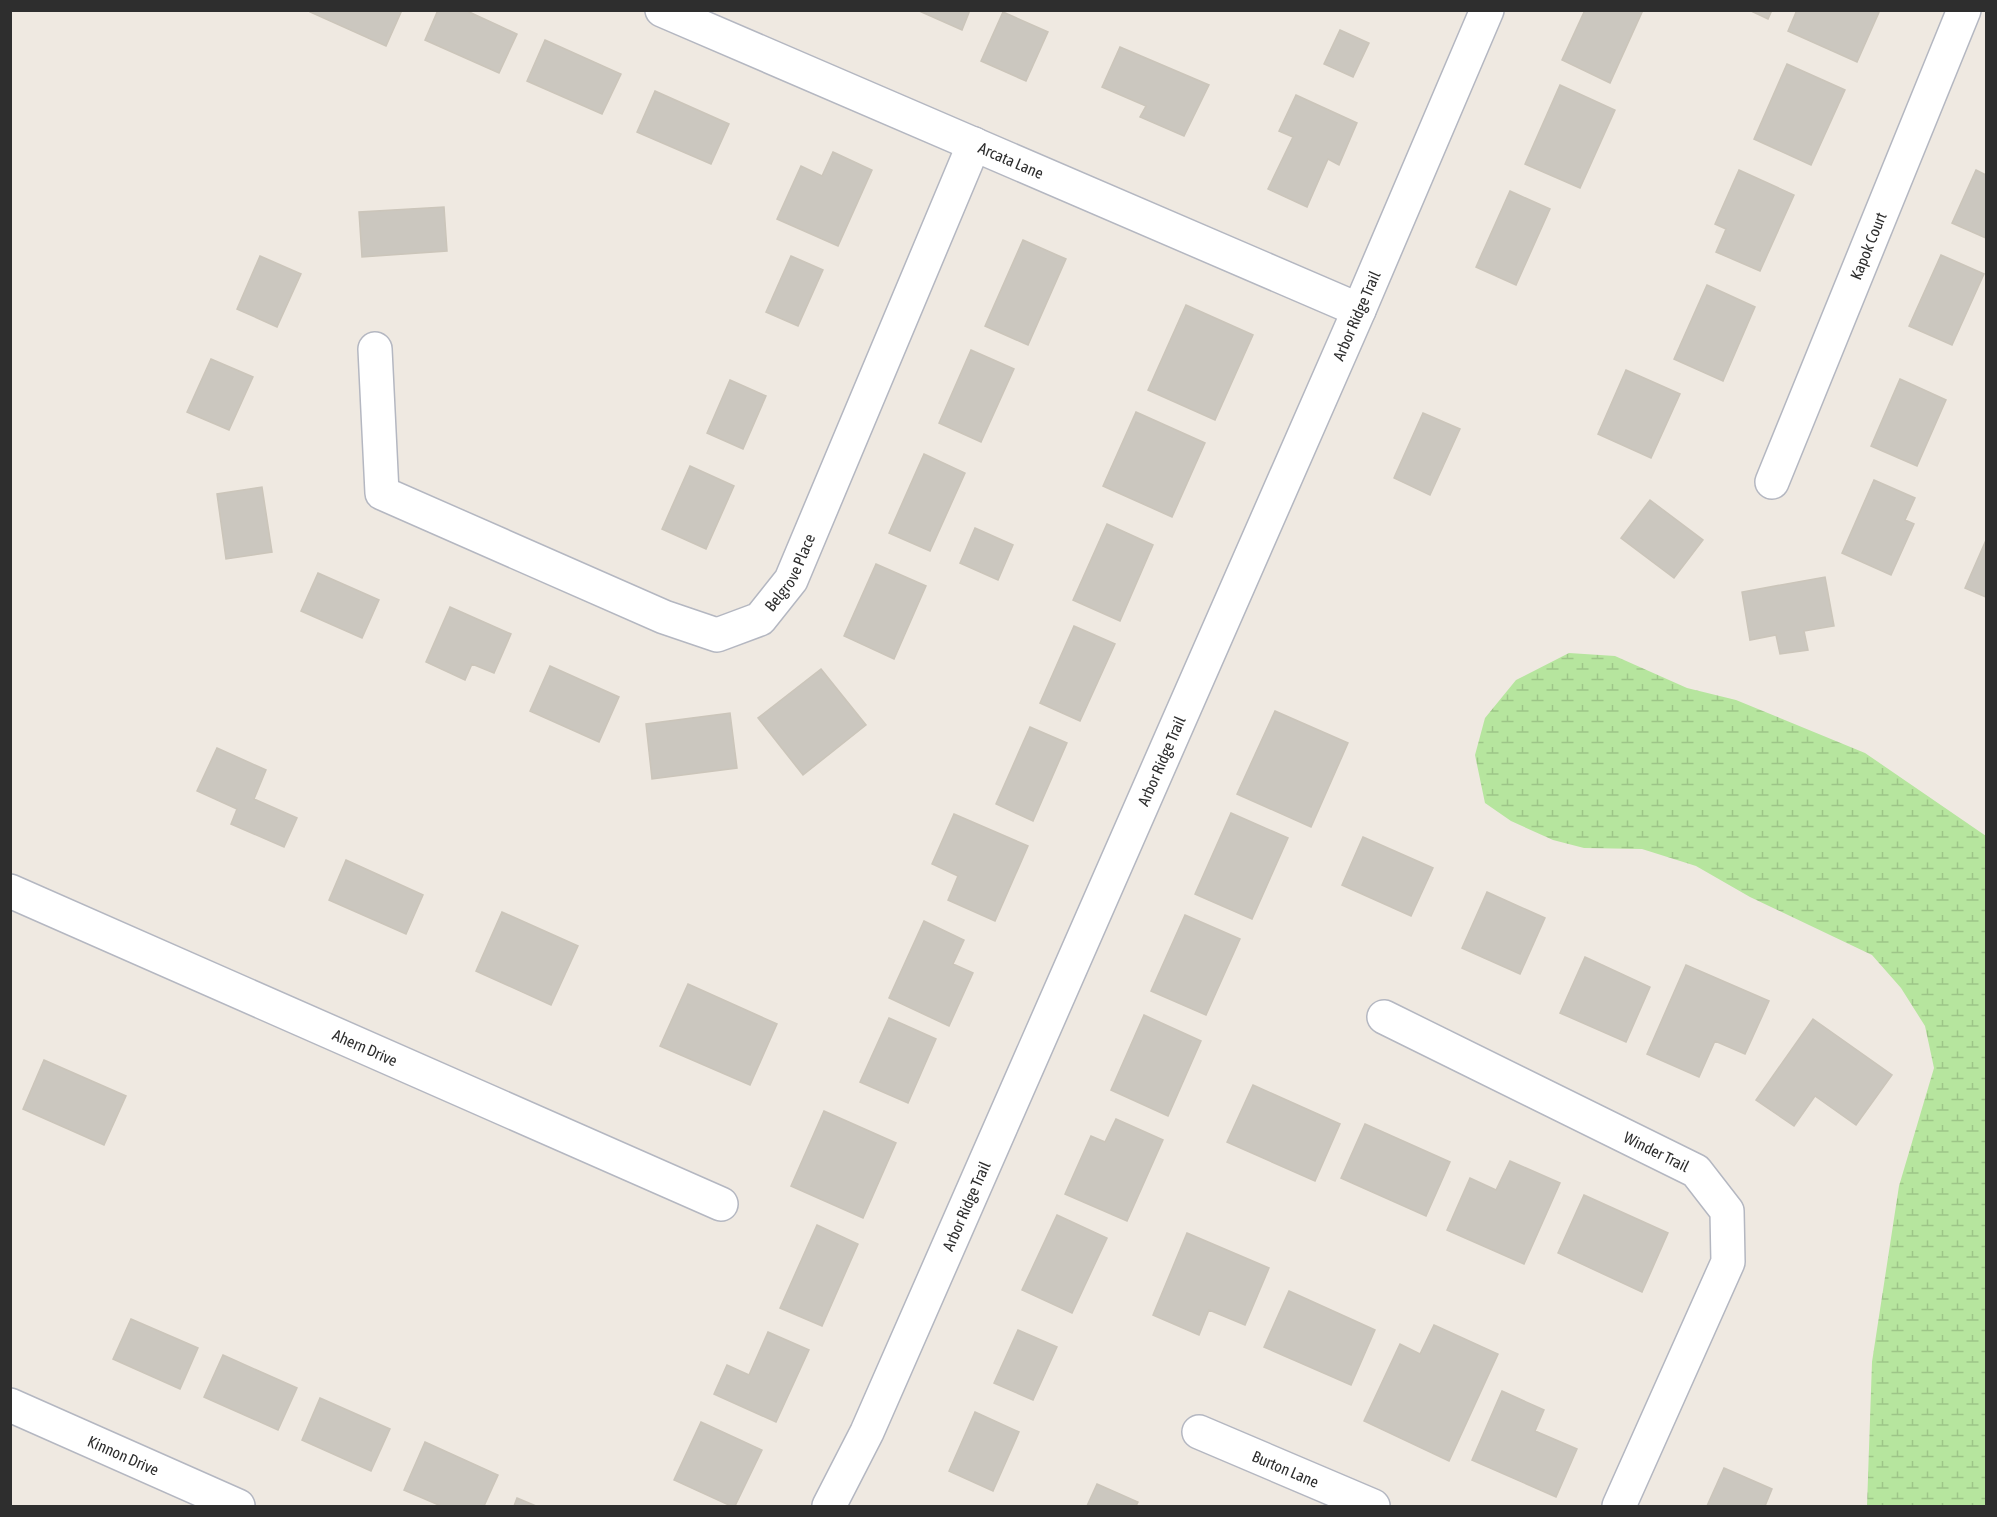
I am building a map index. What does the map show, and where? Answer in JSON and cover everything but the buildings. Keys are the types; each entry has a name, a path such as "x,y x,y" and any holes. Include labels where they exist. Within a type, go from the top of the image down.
{"street":[{"name":"Arcata Lane","path":"662,10 1359,310"},
{"name":"Arbor Ridge Trail","path":"829,1506 867,1432 1359,310 1487,10"},
{"name":"Kapok Court","path":"1772,482 1964,10"},
{"name":"Belgrove Place","path":"375,349 382,494 664,617 717,635 760,619 791,580 974,144"},
{"name":"Ahern Drive","path":"10,891 721,1204"},
{"name":"Winder Trail","path":"1384,1017 1696,1171 1727,1211 1728,1262 1619,1506"},
{"name":"Kinnon Drive","path":"10,1405 238,1506"},
{"name":"Burton Lane","path":"1199,1432 1373,1506"}],"green space":[{"path":"1569,653 1615,656 1687,688 1736,700 1865,753 1986,836 1986,1506 1867,1506 1872,1362 1899,1186 1934,1068 1925,1026 1901,988 1872,955 1750,897 1696,866 1642,849 1584,848 1553,840 1511,821 1485,803 1475,755 1485,718 1516,680"}]}
